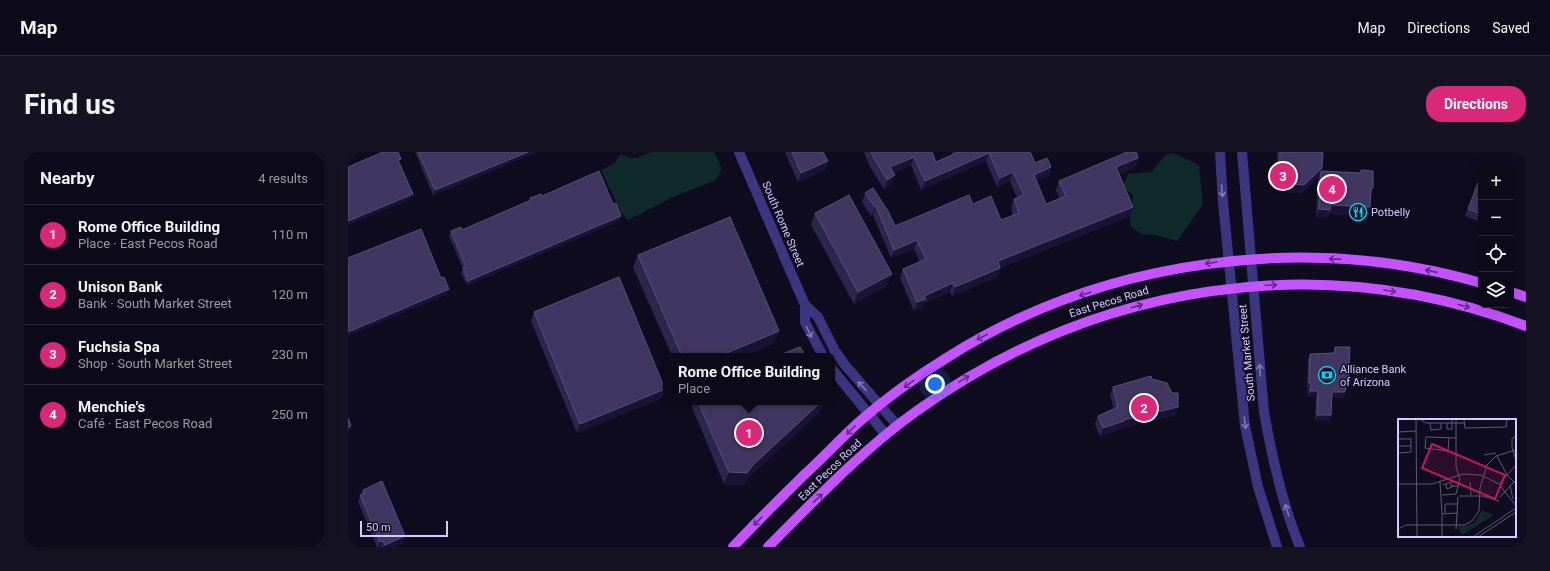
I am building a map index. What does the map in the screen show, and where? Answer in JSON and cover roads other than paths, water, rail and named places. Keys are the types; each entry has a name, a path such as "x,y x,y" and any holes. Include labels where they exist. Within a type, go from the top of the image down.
{"main road":[{"name":"East Pecos Road","path":"733,547 880,405 952,354 1012,322 1044,309 1130,280 1250,258 1288,257 1356,260 1419,268 1478,282"},
{"name":"East Pecos Road","path":"768,547 897,425 946,390 1004,357 1066,328 1098,317 1186,294 1252,285 1307,284 1375,289 1487,312 1526,326"},
{"path":"1514,293 1526,297"}],"street":[{"name":"South Rome Street","path":"739,152 805,305 818,317 835,351 845,365 897,425"},
{"name":"South Market Street","path":"1220,152 1223,202 1246,426 1258,487 1277,547"},
{"name":"South Market Street","path":"1242,152 1252,285 1264,412 1271,448 1286,507 1300,547"},
{"name":"South Rome Street","path":"805,305 804,322 821,353"},
{"path":"835,373 886,435"}],"place":[{"name":"Fuchsia Spa","path":"1283,176"},
{"name":"Menchie's","path":"1332,189"},
{"name":"Potbelly","path":"1358,212"},
{"name":"Alliance Bank of Arizona","path":"1327,375"},
{"name":"Unison Bank","path":"1144,408"},
{"name":"Rome Office Building","path":"749,433"}]}
